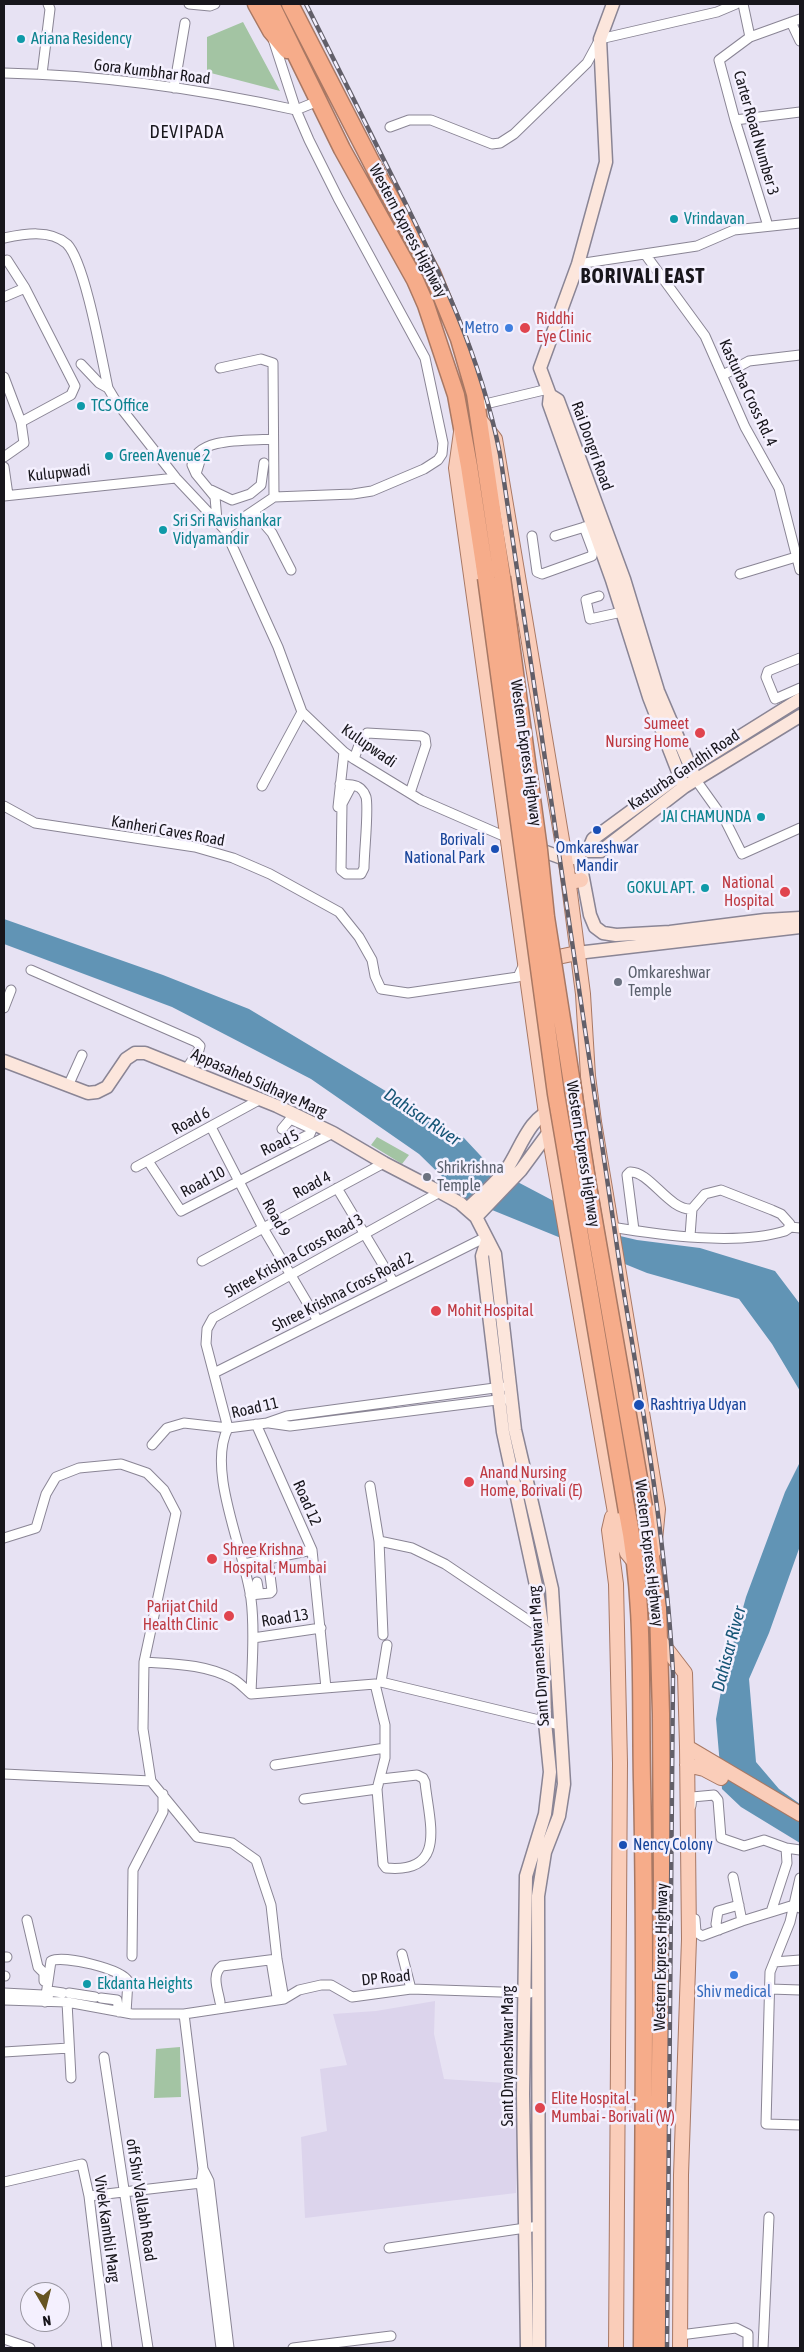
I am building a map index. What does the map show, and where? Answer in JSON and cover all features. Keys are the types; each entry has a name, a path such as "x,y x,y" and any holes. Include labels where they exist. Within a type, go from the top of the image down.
{"highway":[{"path":"256,4 271,31 302,66"},
{"name":"Western Express Highway","path":"271,4 318,101 426,305 456,395 494,577 526,754 546,917 588,1186 653,1564 659,1639 662,1892 657,2348"},
{"name":"Western Express Highway","path":"290,4 360,142 441,290 469,368 478,413 494,577 556,1094 621,1511 635,1563 640,1647 644,1894 642,2348"}],"main road":[{"path":"478,413 495,439 575,866 577,953 594,1122 658,1509 653,1564"},
{"path":"463,427 456,456 456,468 548,1132 621,1511 609,1530 616,1584 620,1764 616,2348"},
{"path":"525,964 577,953"},
{"path":"558,1184 610,1225"},
{"path":"659,1639 684,1673 687,1747 689,1939 682,2175 680,2342"},
{"path":"687,1747 704,1764 800,1823"},
{"path":"687,1765 704,1764 800,1814"}],"street":[{"path":"42,74 50,9 48,4"},
{"path":"189,4 210,6 215,4"},
{"path":"390,127 409,120 431,120 492,144 500,143 514,134 588,63 600,39 613,4"},
{"path":"600,39 717,12 736,4"},
{"path":"743,4 750,37 800,19"},
{"path":"791,22 800,41"},
{"path":"174,88 185,23"},
{"path":"225,530 274,497 354,494 372,490 424,469 438,460 442,454 443,443 425,358 338,198 296,110 271,31"},
{"name":"Carter Road Number 3","path":"750,37 719,60 735,120 768,226"},
{"path":"600,39 606,162 578,264 540,368 549,392 549,404 593,525 622,590 636,638 649,697 681,781"},
{"name":"Gora Kumbhar Road","path":"4,73 42,74 174,88 296,110"},
{"path":"296,110 318,101"},
{"path":"735,120 800,112"},
{"path":"578,264 697,246 734,230 800,223"},
{"path":"4,238 34,233 48,235 67,245 78,266 88,297 108,388"},
{"name":"Kasturba Cross Rd. 4","path":"645,254 705,336 745,427 778,488 800,570"},
{"path":"7,260 25,288 75,386 71,396 22,422"},
{"path":"4,297 25,288"},
{"path":"722,376 749,361 800,355"},
{"path":"220,368 261,359 273,363 274,497"},
{"name":"Kulupwadi","path":"81,364 99,383 108,388 117,403 176,478 225,530 278,646 302,712 344,752 410,793 575,866"},
{"path":"4,377 22,422 24,443 4,457"},
{"path":"478,413 549,392"},
{"path":"216,520 215,497 196,474 192,466 196,453 206,446 273,440"},
{"path":"442,454 456,456"},
{"path":"196,474 200,461"},
{"path":"211,490 232,500 250,494 261,485 264,463"},
{"path":"4,467 6,495"},
{"name":"Kulupwadi","path":"6,495 176,478"},
{"path":"254,512 272,533 291,570"},
{"path":"532,536 537,572 542,574 592,556 593,525"},
{"path":"555,536 593,525"},
{"path":"740,574 796,557"},
{"path":"622,590 622,612 636,638 690,768 696,780 726,822 742,854 800,828"},
{"path":"599,596 586,600 590,619 622,612"},
{"path":"800,658 768,671 766,677 775,699 800,688"},
{"path":"681,781 690,768 800,699"},
{"path":"262,786 302,712"},
{"name":"Kasturba Gandhi Road","path":"575,866 601,850 681,781 696,780 800,716"},
{"path":"354,759 359,745 367,733 421,736 425,738 426,745 410,793"},
{"path":"337,814 344,752"},
{"path":"340,784 358,786 362,790 366,801 364,868 361,874 346,874 342,870 342,804 352,786"},
{"name":"Kanheri Caves Road","path":"4,806 35,823 195,847 233,858 270,874 340,912 359,937 372,960 374,976 381,989 408,993 518,977 525,964"},
{"path":"575,866 595,927 604,933 616,935 670,932 765,920 800,918"},
{"path":"577,953 800,927"},
{"path":"31,970 196,1042 200,1046 199,1050 187,1068"},
{"path":"4,1008 11,990"},
{"name":"Appasaheb Sidhaye Marg","path":"4,1061 88,1093 97,1092 107,1087 126,1059 134,1053 145,1053 187,1068 292,1117 333,1133 384,1163 476,1209"},
{"path":"68,1086 82,1055"},
{"name":"Road 6","path":"136,1167 259,1100"},
{"path":"516,1166 536,1122 546,1112 592,1100"},
{"path":"282,1129 292,1117 312,1129 305,1142 292,1143"},
{"path":"487,1239 476,1209 548,1132 594,1122"},
{"name":"Road 9","path":"211,1127 264,1228 318,1321"},
{"name":"Road 5","path":"240,1180 305,1142 333,1133"},
{"name":"Road 10","path":"148,1161 181,1211 240,1180"},
{"name":"Road 4","path":"202,1261 384,1163"},
{"path":"634,1230 628,1180 630,1172 640,1173 655,1188 683,1209 692,1209"},
{"path":"337,1188 394,1283"},
{"path":"690,1236 692,1209 705,1194 721,1190 781,1214 788,1221 790,1227"},
{"name":"Shree Krishna Cross Road 3","path":"228,1428 206,1344 207,1329 213,1318 440,1192"},
{"path":"610,1225 634,1230 690,1236 762,1237 785,1231 790,1227 800,1228"},
{"name":"Shree Krishna Cross Road 2","path":"214,1373 487,1239"},
{"name":"Sant Dnyaneshwar Marg","path":"487,1239 482,1256 505,1393 503,1432 537,1590 549,1632 560,1725 564,1784 559,1816 545,1852 538,1896 539,2348"},
{"name":"Road 11","path":"251,1694 254,1595 230,1514 220,1463 222,1439 228,1428 267,1423 290,1426 505,1393"},
{"path":"152,1445 167,1428 184,1423 228,1428"},
{"name":"Road 12","path":"256,1424 312,1550 326,1688"},
{"path":"4,1538 36,1528 46,1494 56,1477 79,1468 121,1464 147,1473 164,1490 176,1513 144,1662 143,1729 151,1781 197,1837 232,1843 256,1860 270,1905 278,1998"},
{"path":"370,1486 379,1541 383,1635"},
{"path":"379,1541 412,1548 445,1564 549,1632"},
{"path":"244,1564 312,1550"},
{"path":"257,1582 254,1595 272,1591 269,1567 267,1564 258,1566"},
{"name":"Road 13","path":"253,1638 321,1628"},
{"name":"Sant Dnyaneshwar Marg","path":"527,2348 523,2094 526,1876 545,1814 550,1772 545,1722 549,1632"},
{"path":"387,1645 381,1682 560,1725"},
{"path":"144,1662 182,1664 211,1670 234,1679 251,1694 376,1684 384,1725 385,1748 378,1789 383,1864 386,1868 393,1869 413,1866 422,1861 430,1852 431,1840 423,1778 417,1775 381,1779"},
{"path":"275,1764 385,1748"},
{"path":"4,1774 151,1781"},
{"path":"304,1799 378,1789"},
{"path":"132,1956 133,1870 162,1812 163,1794"},
{"path":"797,1907 742,1920 702,1936 696,1932 692,1797 714,1795 717,1797 721,1838 744,1846 764,1840 786,1848 800,1850"},
{"path":"771,1912 787,1862 786,1848"},
{"path":"733,1877 742,1920"},
{"path":"800,1878 797,1907 770,1972 766,2124 800,2125"},
{"path":"719,1930 716,1924 718,1911 739,1905"},
{"path":"27,1920 38,1968 44,1973 43,1999"},
{"path":"402,1954 411,1989"},
{"path":"43,1999 51,1961 64,1958 105,1968 127,1978 122,2012"},
{"path":"249,2004 222,2004 216,1979 218,1969 222,1966 274,1960"},
{"path":"774,1962 800,1960"},
{"name":"DP Road","path":"82,2000 122,2012 184,2014 278,1998 298,1990 321,1985 331,1985 352,1997 411,1989 539,1993"},
{"path":"770,1989 800,1990"},
{"path":"4,1993 43,1999"},
{"path":"66,1996 71,2078"},
{"path":"4,2000 43,1999 66,1996 82,2000 98,1998 117,2000 122,2012"},
{"path":"184,2014 203,2169 201,2183 221,2348"},
{"path":"4,2052 69,2048"},
{"name":"off Shiv Vallabh Road","path":"104,2057 148,2348"},
{"name":"Vivek Kambli Marg","path":"4,2182 82,2164 89,2196 107,2348"},
{"path":"203,2169 209,2181 229,2348"},
{"path":"89,2196 201,2183"},
{"path":"763,2348 768,2217"},
{"path":"389,2248 539,2226"},
{"path":"680,2342 736,2328 744,2330 748,2334 748,2348"},
{"path":"293,2348 391,2336"},
{"path":"4,2339 30,2348"}],"shaded area":[{"path":"435,2001 434,2034 444,2079 520,2084 516,2193 305,2218 301,2137 327,2131 320,2069 347,2065 333,2014 376,2011"}],"green space":[{"path":"243,22 280,91 207,72 207,37"},
{"path":"377,1137 409,1155 402,1164 371,1145"},
{"path":"180,2047 181,2097 154,2098 156,2049"}],"water":[{"name":"Dahisar River","path":"4,919 163,975 249,1009 464,1138 493,1169 620,1236 700,1248 775,1271 800,1304 800,1391 772,1344 739,1299 647,1273 465,1199 419,1154 311,1079 172,1007 4,944"},
{"path":"800,1462 800,1546 769,1633 749,1679 756,1762 779,1789 800,1804 800,1843 741,1807 722,1789 716,1719 723,1680 746,1597 785,1492"}],"railway":[{"path":"306,4 411,213 442,280 470,347 492,417 500,454 660,1527 670,1624 673,1673 667,2348"}],"place":[{"name":"Ariana Residency","path":"21,39"},
{"name":"Vrindavan","path":"674,219"},
{"name":"Metro","path":"509,328"},
{"name":"Riddhi Eye Clinic","path":"525,328"},
{"name":"TCS Office","path":"81,406"},
{"name":"Green Avenue 2","path":"109,456"},
{"name":"Sri Sri Ravishankar Vidyamandir","path":"163,530"},
{"name":"Sumeet Nursing Home","path":"700,733"},
{"name":"JAI CHAMUNDA","path":"761,817"},
{"name":"Omkareshwar Mandir","path":"597,830"},
{"name":"Borivali National Park","path":"495,849"},
{"name":"GOKUL APT.","path":"705,888"},
{"name":"National Hospital","path":"785,892"},
{"name":"Omkareshwar Temple","path":"618,982"},
{"name":"Shrikrishna Temple","path":"427,1177"},
{"name":"Mohit Hospital","path":"436,1311"},
{"name":"Rashtriya Udyan","path":"639,1405"},
{"name":"Anand Nursing Home, Borivali (E)","path":"469,1482"},
{"name":"Shree Krishna Hospital, Mumbai","path":"212,1559"},
{"name":"Parijat Child Health Clinic","path":"229,1616"},
{"name":"Nency Colony","path":"623,1845"},
{"name":"Shiv medical","path":"734,1975"},
{"name":"Ekdanta Heights","path":"87,1984"},
{"name":"Elite Hospital - Mumbai - Borivali (W)","path":"540,2108"}],"district":[{"name":"DEVIPADA","path":"187,132"},
{"name":"BORIVALI EAST","path":"643,276"}]}
